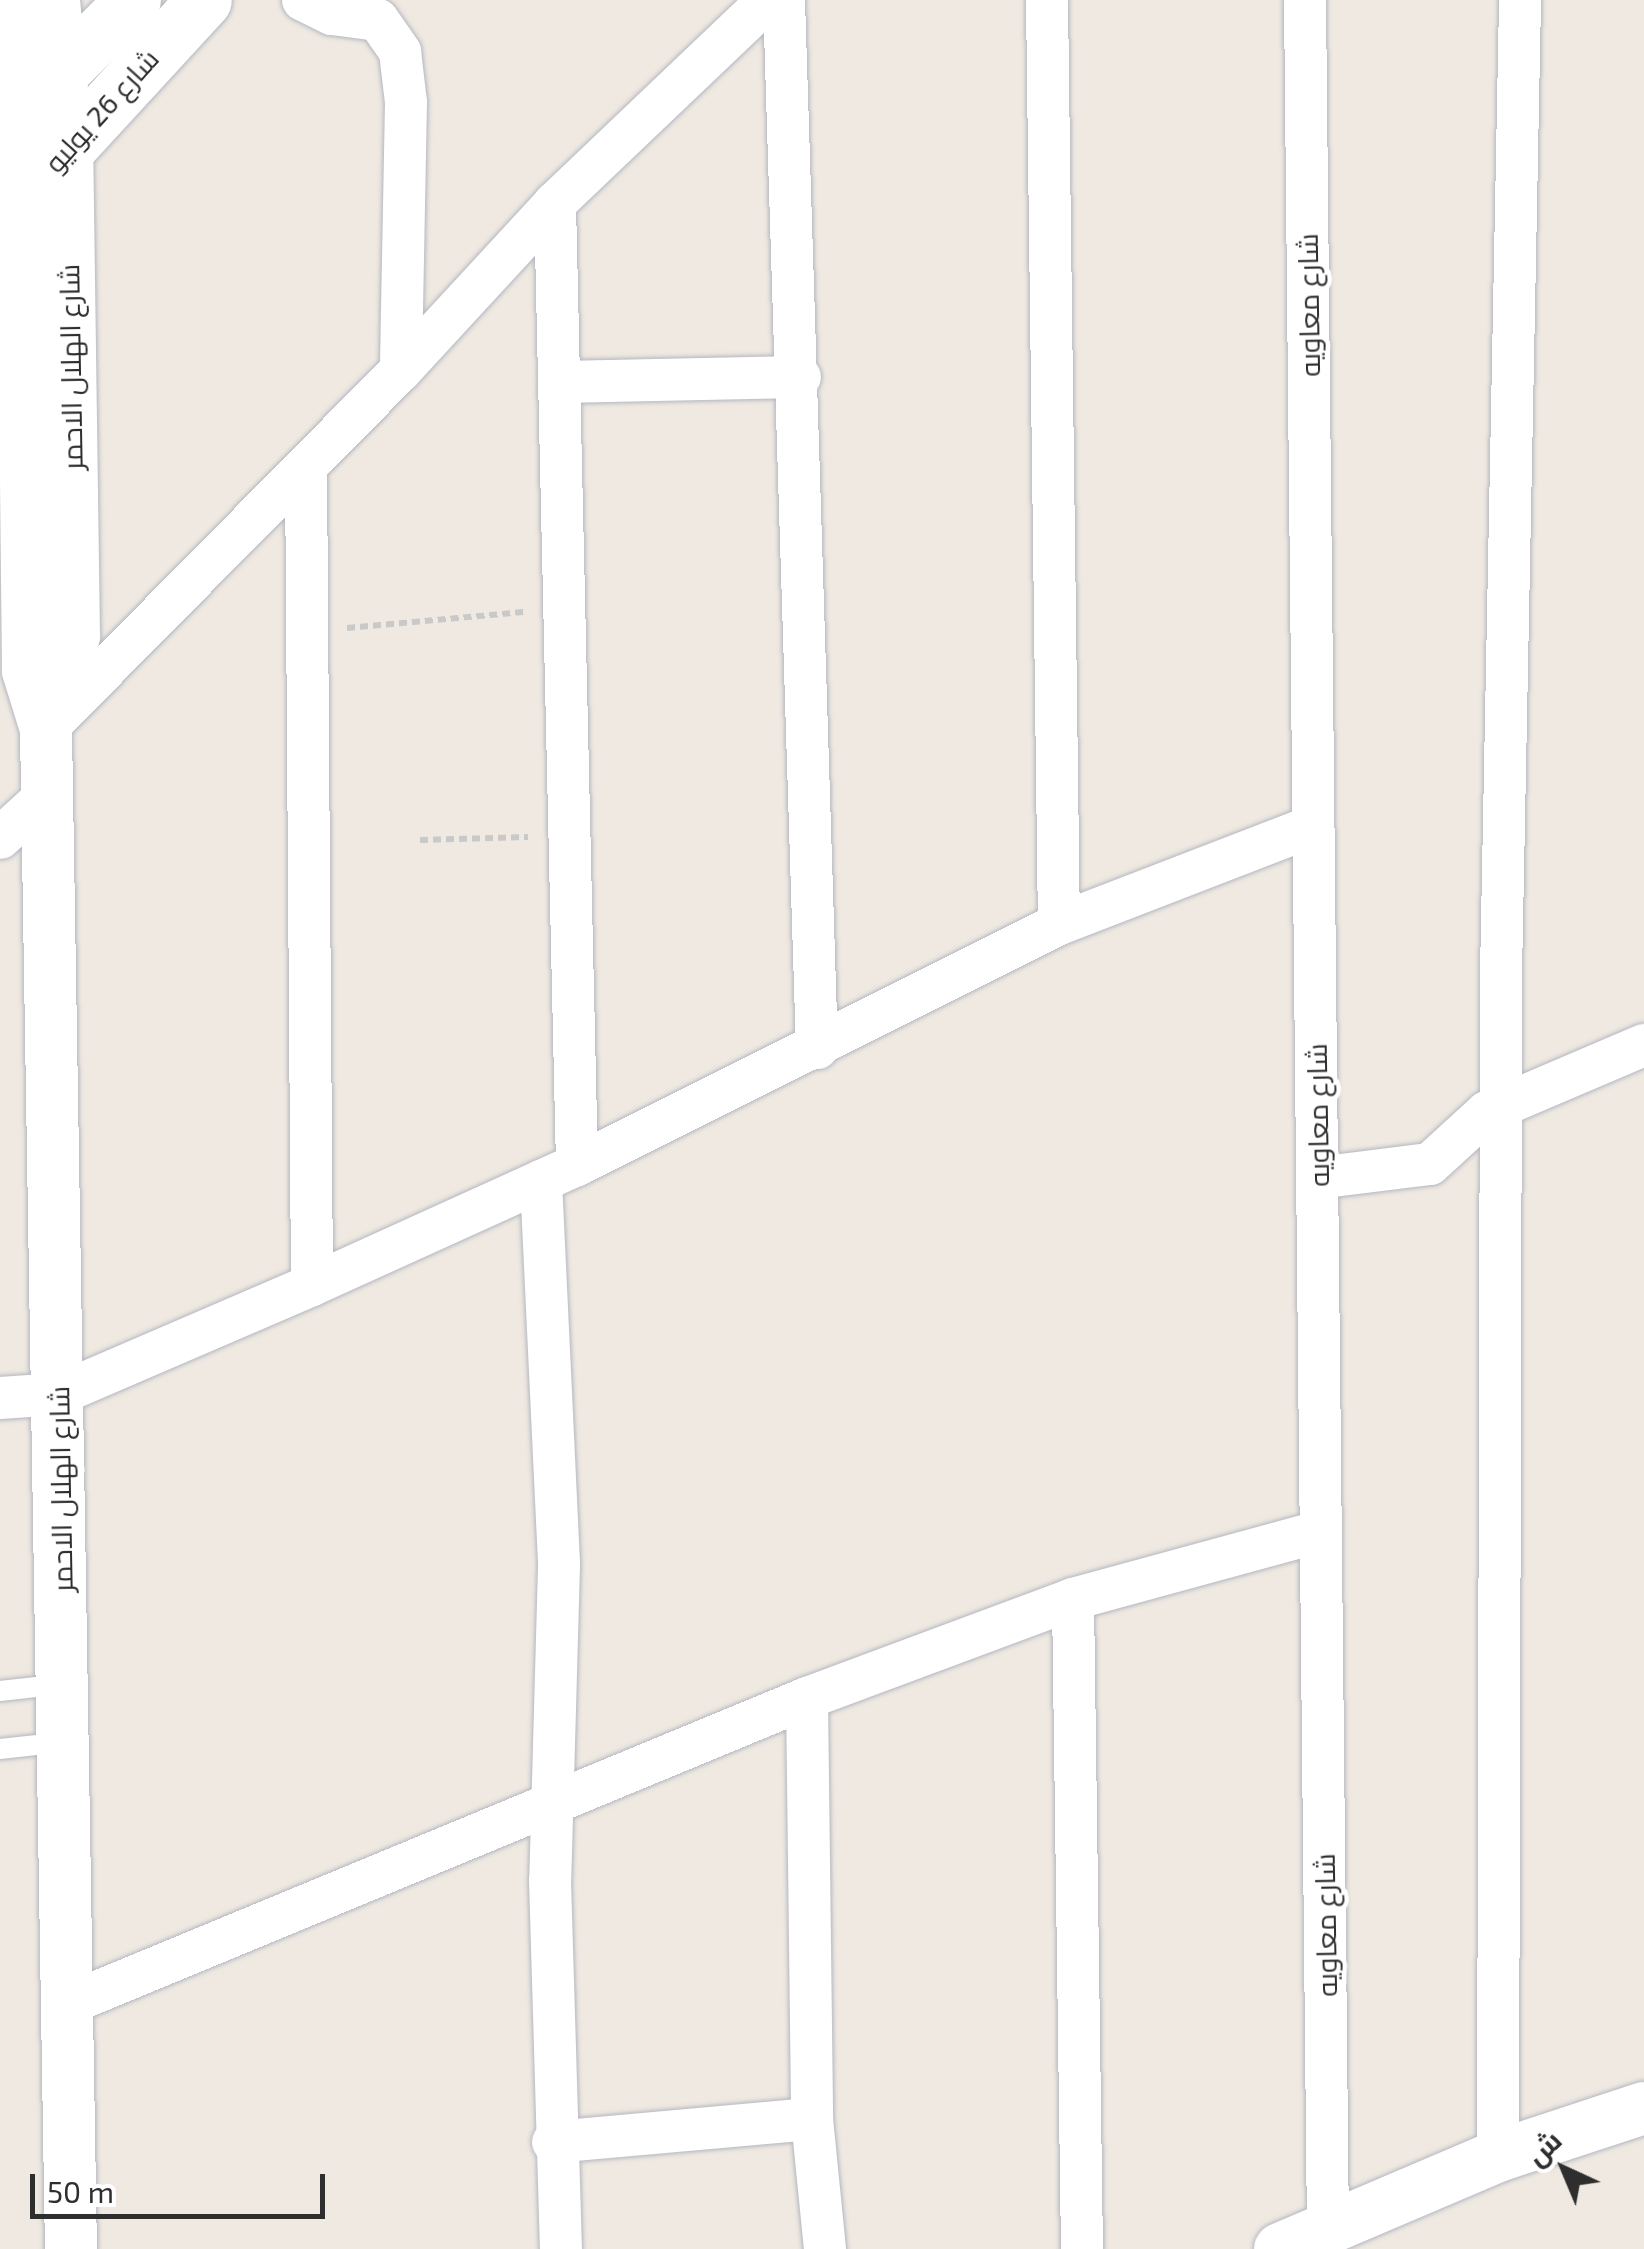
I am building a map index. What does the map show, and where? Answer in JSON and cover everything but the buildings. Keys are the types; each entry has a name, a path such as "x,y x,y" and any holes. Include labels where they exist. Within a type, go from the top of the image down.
{"main road":[{"name":"شارع 26 يوليو","path":"10,122 133,0"},
{"name":"شارع 26 يوليو","path":"12,208 204,0"}],"street":[{"name":"شارع الهلال الاحمر","path":"4,0 28,671 46,729 48,794 71,2249"},
{"name":"شارع الهلال الاحمر","path":"46,729 74,636 67,146 54,0"},
{"path":"303,0 332,14 378,20 400,52 406,102 401,370"},
{"path":"46,729 401,370 555,202 768,0"},
{"path":"784,0 800,377 817,1048"},
{"path":"1046,0 1059,924"},
{"name":"شارع معاويه","path":"1305,0 1328,2230"},
{"path":"1498,2156 1504,1104 1520,0"},
{"path":"555,202 570,836 559,1173 559,1566 553,1802 553,2142 561,2249"},
{"path":"559,382 800,377"},
{"path":"306,467 312,1285"},
{"path":"0,838 48,794"},
{"path":"0,1398 59,1394 312,1285 559,1173 817,1048 1059,924 1314,826"},
{"path":"1318,1178 1430,1164 1472,1123 1504,1104 1644,1044"},
{"path":"68,2004 807,1698 1072,1599 1321,1531"},
{"path":"1072,1599 1082,2249"},
{"path":"807,1698 812,2120 824,2249"},
{"path":"1280,2249 1498,2156 1644,2108"},
{"path":"553,2142 812,2120"}],"lane":[{"path":"0,1690 64,1684"},
{"path":"0,1749 65,1741"}],"path":[{"path":"310,632 564,608"},
{"path":"420,840 570,836"}]}
